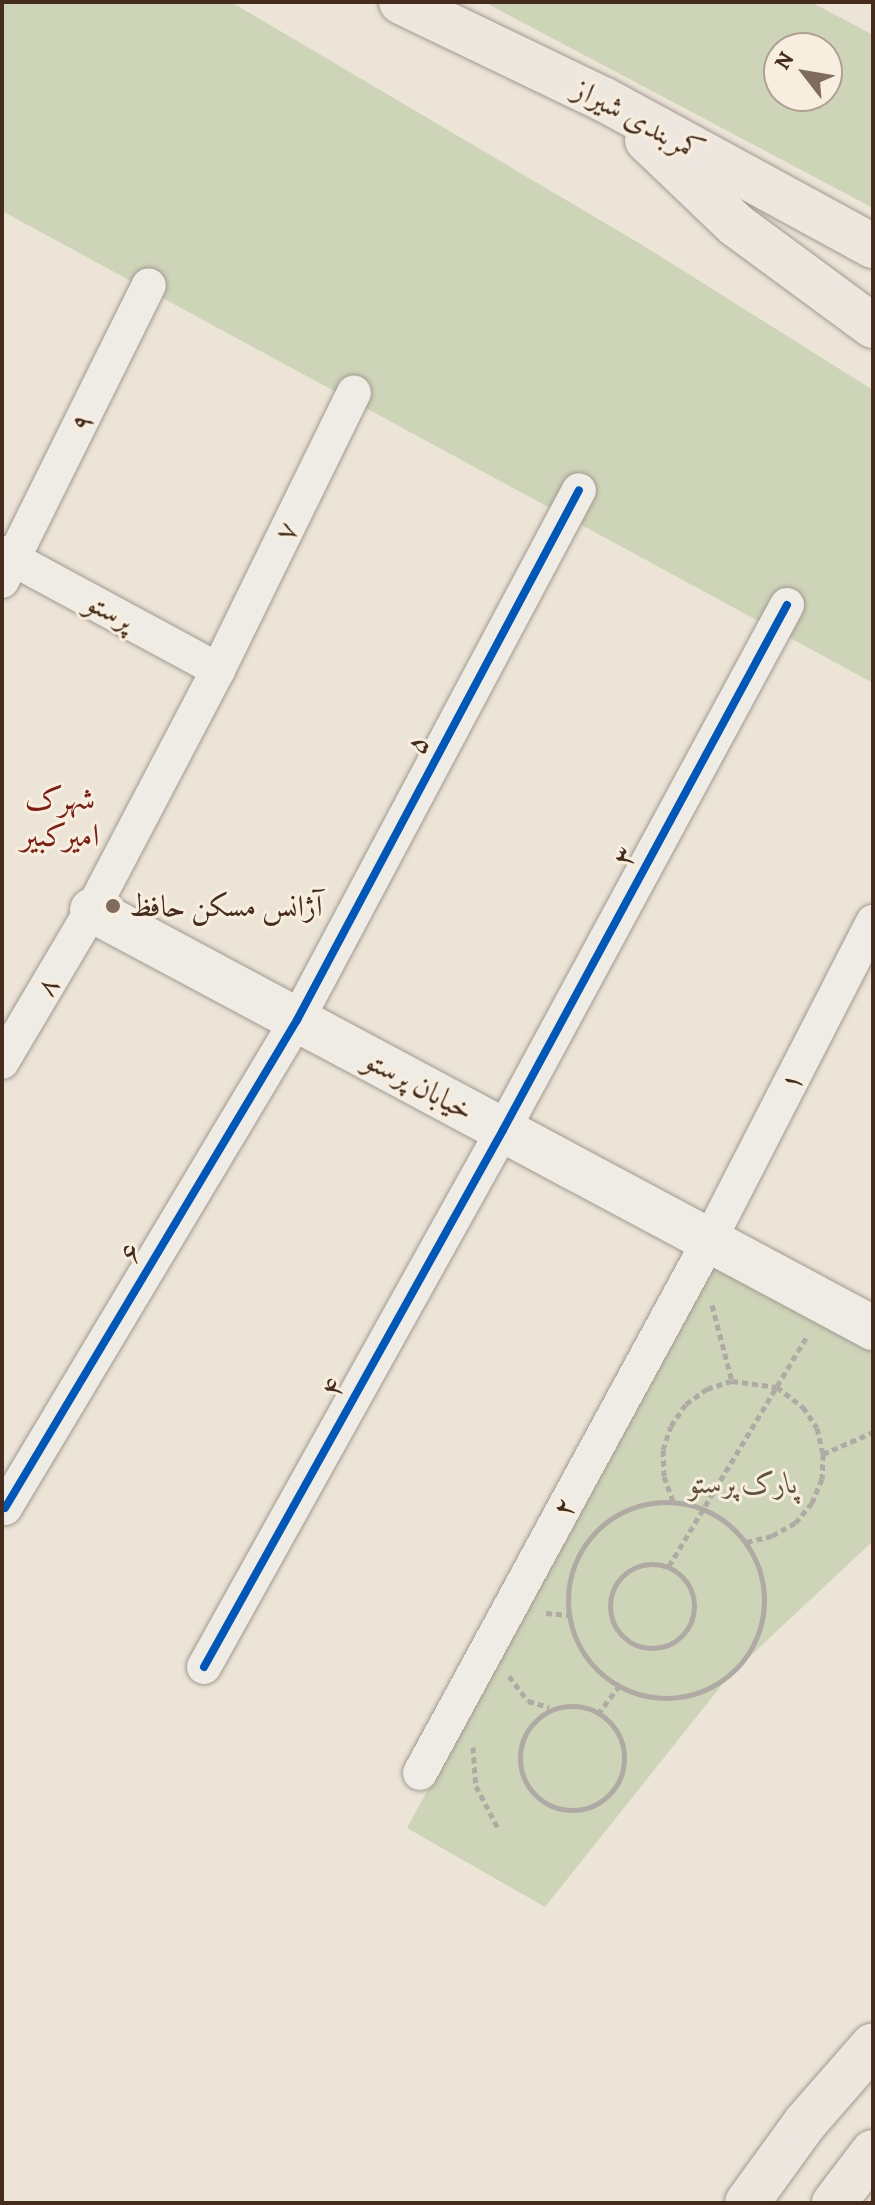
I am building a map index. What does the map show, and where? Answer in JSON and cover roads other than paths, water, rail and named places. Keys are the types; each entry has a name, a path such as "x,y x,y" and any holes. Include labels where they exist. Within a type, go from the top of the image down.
{"main road":[{"name":"کمربندی شیراز","path":"401,2 605,100 873,246"},
{"path":"605,100 736,225 873,326"},
{"path":"747,2203 805,2123 873,2045"},
{"path":"834,2203 873,2152"}],"street":[{"name":"۹","path":"6,564 149,285"},
{"name":"۷","path":"92,910 218,670 354,392"},
{"name":"۵","path":"297,1020 579,490"},
{"name":"پرستو","path":"6,564 218,670"},
{"name":"۳","path":"503,1130 787,605"},
{"name":"خیابان پرستو","path":"92,910 503,1130 704,1249 873,1328"},
{"name":"۸","path":"2,1062 92,910"},
{"name":"۱","path":"704,1249 873,922"},
{"name":"۶","path":"5,1508 297,1020"},
{"name":"۴","path":"204,1667 503,1130"},
{"name":"۲","path":"420,1773 704,1249"}],"place":[{"name":"آژانس مسکن حافظ","path":"113,906"}],"district":[{"name":"شهرک امیرکبیر","path":"60,818"}],"park label":[{"name":"پارک پرستو","path":"743,1483"}]}
